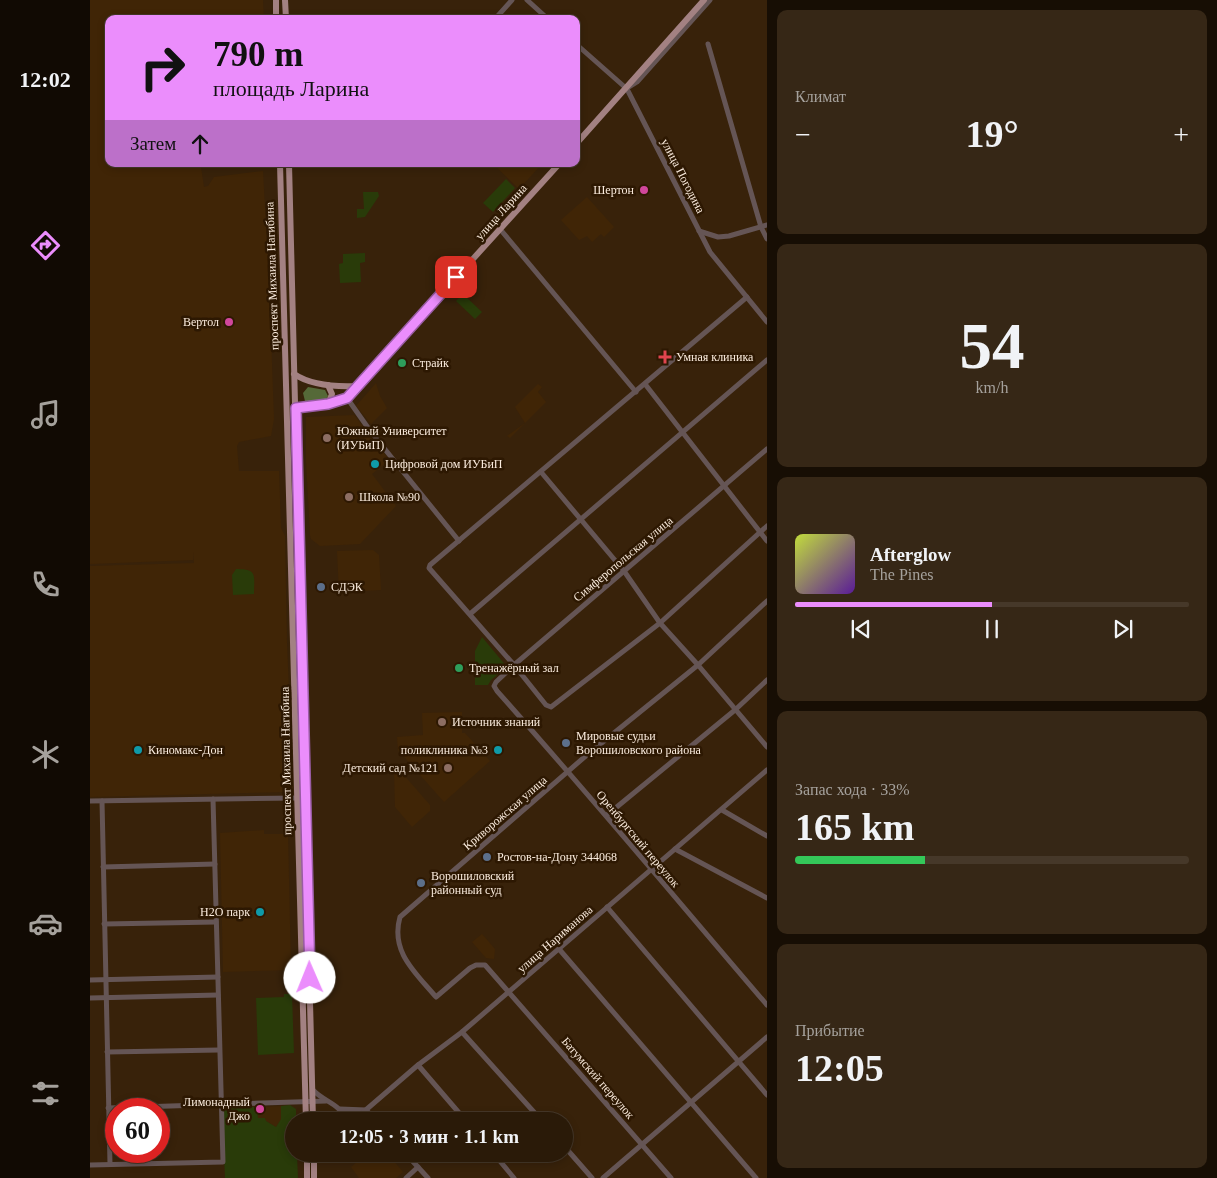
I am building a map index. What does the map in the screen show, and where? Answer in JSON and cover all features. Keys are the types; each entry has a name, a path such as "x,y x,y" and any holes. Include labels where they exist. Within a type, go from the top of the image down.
{"main road":[{"path":"276,0 276,15"},
{"path":"285,0 286,15"},
{"path":"580,140 704,0"},
{"name":"проспект Михаила Нагибина","path":"280,167 297,798 312,1112"},
{"name":"проспект Михаила Нагибина","path":"289,167 313,1090 308,1112"},
{"name":"улица Ларина","path":"347,398 556,167"},
{"path":"294,374 303,380 342,387 358,386"},
{"path":"287,387 303,380"},
{"path":"328,384 332,394 328,404"},
{"path":"287,401 296,408 328,404 347,398 346,392 342,387"},
{"path":"306,1162 307,1178"},
{"path":"314,1162 314,1178"}],"street":[{"path":"499,15 512,0"},
{"path":"526,0 543,15"},
{"path":"626,89 637,82 710,0"},
{"path":"708,44 761,226 767,239"},
{"name":"улица Погодина","path":"580,48 626,89 710,252 767,322"},
{"path":"699,231 718,237 730,236 767,225"},
{"path":"500,229 636,392"},
{"path":"706,244 706,240 713,236"},
{"path":"746,297 430,565 429,568 514,665 546,705 551,707 660,622 767,526"},
{"path":"470,614 767,360"},
{"path":"645,384 767,541"},
{"path":"347,398 370,432 459,541"},
{"name":"Симферопольская улица","path":"494,686 514,665 767,449"},
{"path":"541,472 624,571 660,622 767,747"},
{"name":"Криворожская улица","path":"509,992 485,965 476,965 436,997 403,954 398,940 400,917 588,754 698,665 767,601"},
{"path":"607,815 735,710 767,680"},
{"name":"Оренбургский переулок","path":"494,686 607,815 650,870 767,1005"},
{"name":"улица Нариманова","path":"364,1112 560,949 767,770"},
{"path":"90,1165 223,1162 213,798"},
{"path":"90,801 297,798"},
{"path":"102,800 108,1098"},
{"path":"722,810 767,836"},
{"path":"675,849 767,898"},
{"path":"103,867 215,864"},
{"path":"607,907 767,1094"},
{"path":"104,924 216,922"},
{"path":"560,949 756,1178"},
{"path":"90,980 218,977"},
{"name":"Батумский переулок","path":"509,992 671,1178"},
{"path":"90,998 218,995"},
{"path":"462,1032 534,1112"},
{"path":"603,1178 767,1037"},
{"path":"107,1052 219,1050"},
{"path":"418,1066 458,1112"},
{"path":"313,1090 326,1101 340,1109 366,1110"},
{"path":"170,1106 311,1104 326,1101"},
{"path":"573,1156 592,1178"},
{"path":"413,1162 428,1178"},
{"path":"501,1162 514,1178"},
{"path":"406,1178 418,1167"}],"shaded area":[{"path":"90,0 263,0 264,15 105,15 105,167 201,167 204,187 208,186 214,177 263,171 274,419 271,436 239,442 237,446 239,471 279,471 281,528 285,536 293,786 291,790 288,792 90,797 90,566 194,563 193,552 193,560 90,564"},
{"path":"496,167 539,167 519,189"},
{"path":"587,197 614,227 604,237 601,234 592,242 587,236 579,240 561,220"},
{"path":"376,383 380,396 387,408 371,424 356,406"},
{"path":"538,384 542,387 538,392 546,402 525,423 515,407"},
{"name":"Школа №90","path":"354,415 389,460 372,474 396,506 360,544 320,546 311,539 310,535 306,463 306,417"},
{"path":"525,423 510,438 507,436"},
{"path":"373,550 379,555 381,590 339,592 337,551"},
{"name":"Детский сад №121","path":"462,712 462,733 465,733 490,761 444,802 398,750 397,737 423,735 422,713"},
{"path":"396,766 430,805 430,811 412,827 395,807 394,769"},
{"path":"264,830 264,834 288,834 291,970 223,972 220,833"},
{"path":"482,934 495,949 494,959 486,958 472,942"},
{"path":"281,1106 282,1119 276,1127 258,1119 257,1107"},
{"path":"357,1162 395,1162 403,1172 396,1178 359,1178 351,1167"}],"green space":[{"path":"506,179 515,188 493,212 483,203"},
{"path":"363,192 378,192 379,196 365,217 357,218 357,209 364,209"},
{"path":"365,253 365,262 360,263 361,282 340,283 339,264 343,263 343,254"},
{"path":"463,294 482,312 475,319 456,301"},
{"path":"308,387 325,390 328,396 322,402 308,403 305,401 303,393"},
{"path":"236,569 248,570 253,574 254,594 233,595 232,575"},
{"path":"482,637 507,667 491,680 488,685 475,685 475,651"},
{"path":"284,994 292,994 294,1053 258,1055 256,998 284,997"},
{"path":"290,1105 296,1109 296,1112 285,1112 285,1162 297,1162 298,1178 225,1178 222,1110 225,1107 257,1107 258,1118 265,1118 266,1121 276,1127 281,1119 281,1106"}],"place":[{"name":"Шертон","path":"644,190"},
{"name":"Вертол","path":"229,322"},
{"name":"Умная клиника","path":"665,357"},
{"name":"Страйк","path":"402,363"},
{"name":"Южный Университет (ИУБиП)","path":"327,438"},
{"name":"Цифровой дом ИУБиП","path":"375,464"},
{"name":"Школа №90","path":"349,497"},
{"name":"СДЭК","path":"321,587"},
{"name":"Тренажёрный зал","path":"459,668"},
{"name":"Источник знаний","path":"442,722"},
{"name":"Мировые судьи Ворошиловского района","path":"566,743"},
{"name":"Киномакс-Дон","path":"138,750"},
{"name":"поликлиника №3","path":"498,750"},
{"name":"Детский сад №121","path":"448,768"},
{"name":"Ростов-на-Дону 344068","path":"487,857"},
{"name":"Ворошиловский районный суд","path":"421,883"},
{"name":"H2O парк","path":"260,912"},
{"name":"Лимонадный Джо","path":"260,1109"}],"route":[{"path":"310,978 296,408 328,404 347,398 456,277"}]}
